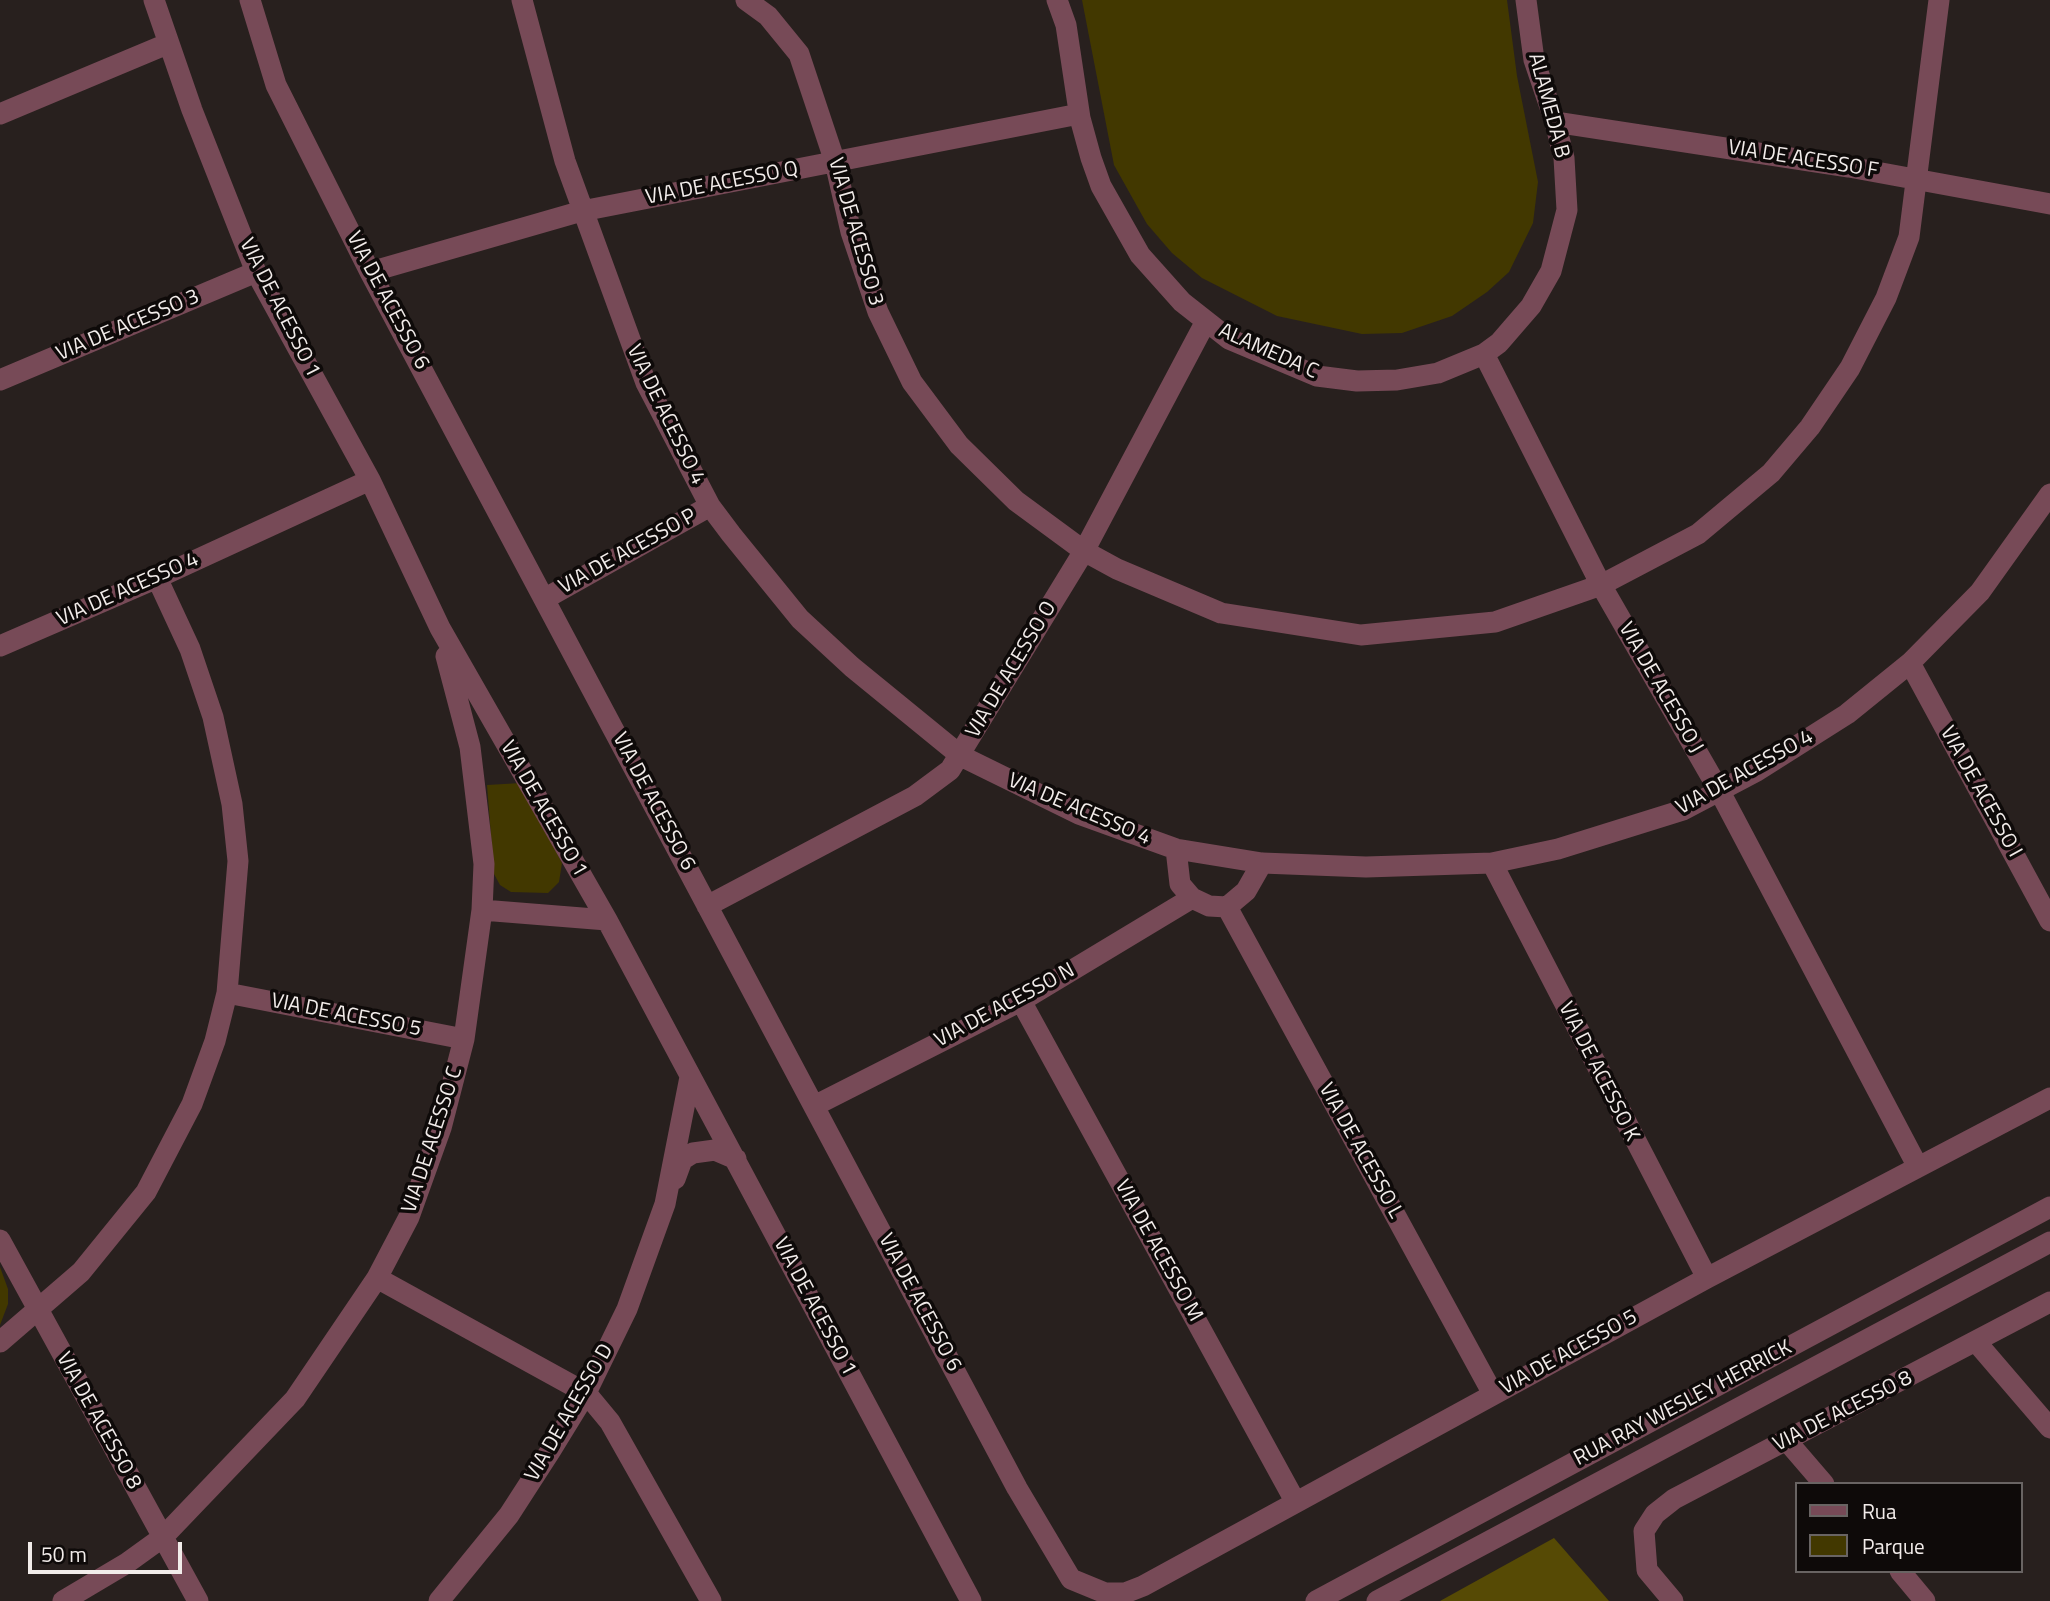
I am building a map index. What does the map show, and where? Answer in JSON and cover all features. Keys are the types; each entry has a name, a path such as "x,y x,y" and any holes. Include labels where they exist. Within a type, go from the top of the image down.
{"street":[{"name":"VIA DE ACESSO 1","path":"154,0 167,44 256,272 370,480 440,628 607,920 971,1601"},
{"name":"VIA DE ACESSO 6","path":"250,0 276,85 370,272 546,598 706,906 1017,1488 1071,1579 1086,1586"},
{"name":"VIA DE ACESSO 4","path":"522,0 565,161 582,211 646,383 710,506 800,619 852,667 961,756 1079,814 1176,849 1262,863 1366,867 1492,863 1558,849 1683,810 1720,792 1847,714 1910,663 1980,592 2050,495"},
{"name":"VIA DE ACESSO 3","path":"746,0 768,16 799,54 835,162 851,232 878,312 912,382 960,445 1016,501 1084,551 1117,569 1222,613 1361,635 1494,622 1601,585 1698,534 1770,473 1810,427 1850,368 1886,298 1909,237 1939,0"},
{"name":"ALAMEDA C","path":"1057,0 1066,25 1079,114 1101,186 1140,255 1205,323 1229,339 1282,363 1317,376 1357,381 1397,380 1438,373 1484,354"},
{"name":"ALAMEDA B","path":"1484,354 1499,343 1531,306 1551,271 1567,210 1564,158 1534,60 1526,0"},
{"path":"0,114 167,44"},
{"name":"VIA DE ACESSO Q","path":"370,272 582,211 1079,114"},
{"name":"VIA DE ACESSO F","path":"1555,122 2050,204"},
{"name":"VIA DE ACESSO 3","path":"0,380 256,272"},
{"name":"VIA DE ACESSO O","path":"706,906 915,796 943,778 961,756 1084,551 1205,323"},
{"name":"VIA DE ACESSO J","path":"1484,354 1601,585 1720,792 1918,1167"},
{"name":"VIA DE ACESSO 4","path":"0,646 157,579 370,480"},
{"name":"VIA DE ACESSO P","path":"546,598 710,506"},
{"path":"0,1342 81,1272 146,1192 192,1104 215,1041 227,993 238,861 232,804 213,717 190,649 157,579"},
{"name":"VIA DE ACESSO C","path":"63,1601 127,1563 163,1536 295,1399 377,1278 414,1204 442,1128 464,1038 482,910 484,864 470,747 440,628"},
{"name":"VIA DE ACESSO I","path":"1910,663 2050,921"},
{"path":"1176,849 1180,884 1192,898 1209,906 1227,907 1246,891 1262,863"},
{"name":"VIA DE ACESSO K","path":"1492,863 1707,1278"},
{"name":"VIA DE ACESSO N","path":"814,1106 1021,1001 1192,898"},
{"name":"VIA DE ACESSO L","path":"1227,907 1493,1394"},
{"path":"482,910 607,920"},
{"name":"VIA DE ACESSO 5","path":"227,993 464,1038"},
{"name":"VIA DE ACESSO M","path":"1021,1001 1295,1501"},
{"name":"VIA DE ACESSO D","path":"665,1204 690,1077"},
{"name":"VIA DE ACESSO 5","path":"1086,1586 1105,1593 1125,1593 1143,1586 1707,1278 2050,1098"},
{"name":"VIA DE ACESSO D","path":"445,1599 509,1515 586,1393 627,1309 682,1160 693,1153 715,1150 736,1159"},
{"name":"RUA RAY WESLEY HERRICK","path":"1315,1601 2050,1207"},
{"name":"VIA DE ACESSO 8","path":"0,1240 198,1601"},
{"name":"RUA RAY WESLEY HERRICK","path":"1377,1601 2050,1242"},
{"path":"377,1278 586,1393 610,1422 710,1601"},
{"name":"VIA DE ACESSO 8","path":"1673,1601 1647,1570 1644,1531 1655,1514 1674,1499 1977,1343 2050,1302"},
{"path":"1977,1343 2050,1428"},
{"path":"1787,1441 1822,1482"},
{"path":"1902,1573 1925,1601"}],"green space":[{"path":"1082,0 1507,0 1517,76 1538,182 1533,223 1509,272 1487,292 1452,316 1402,333 1362,334 1277,316 1202,278 1172,253 1147,224 1114,165"},
{"path":"521,783 562,863 559,882 548,893 511,892 500,885 494,874 487,785"},
{"path":"0,1267 8,1289 8,1304 0,1325"}],"shaded area":[{"path":"1554,1538 1609,1601 1440,1601"}]}
